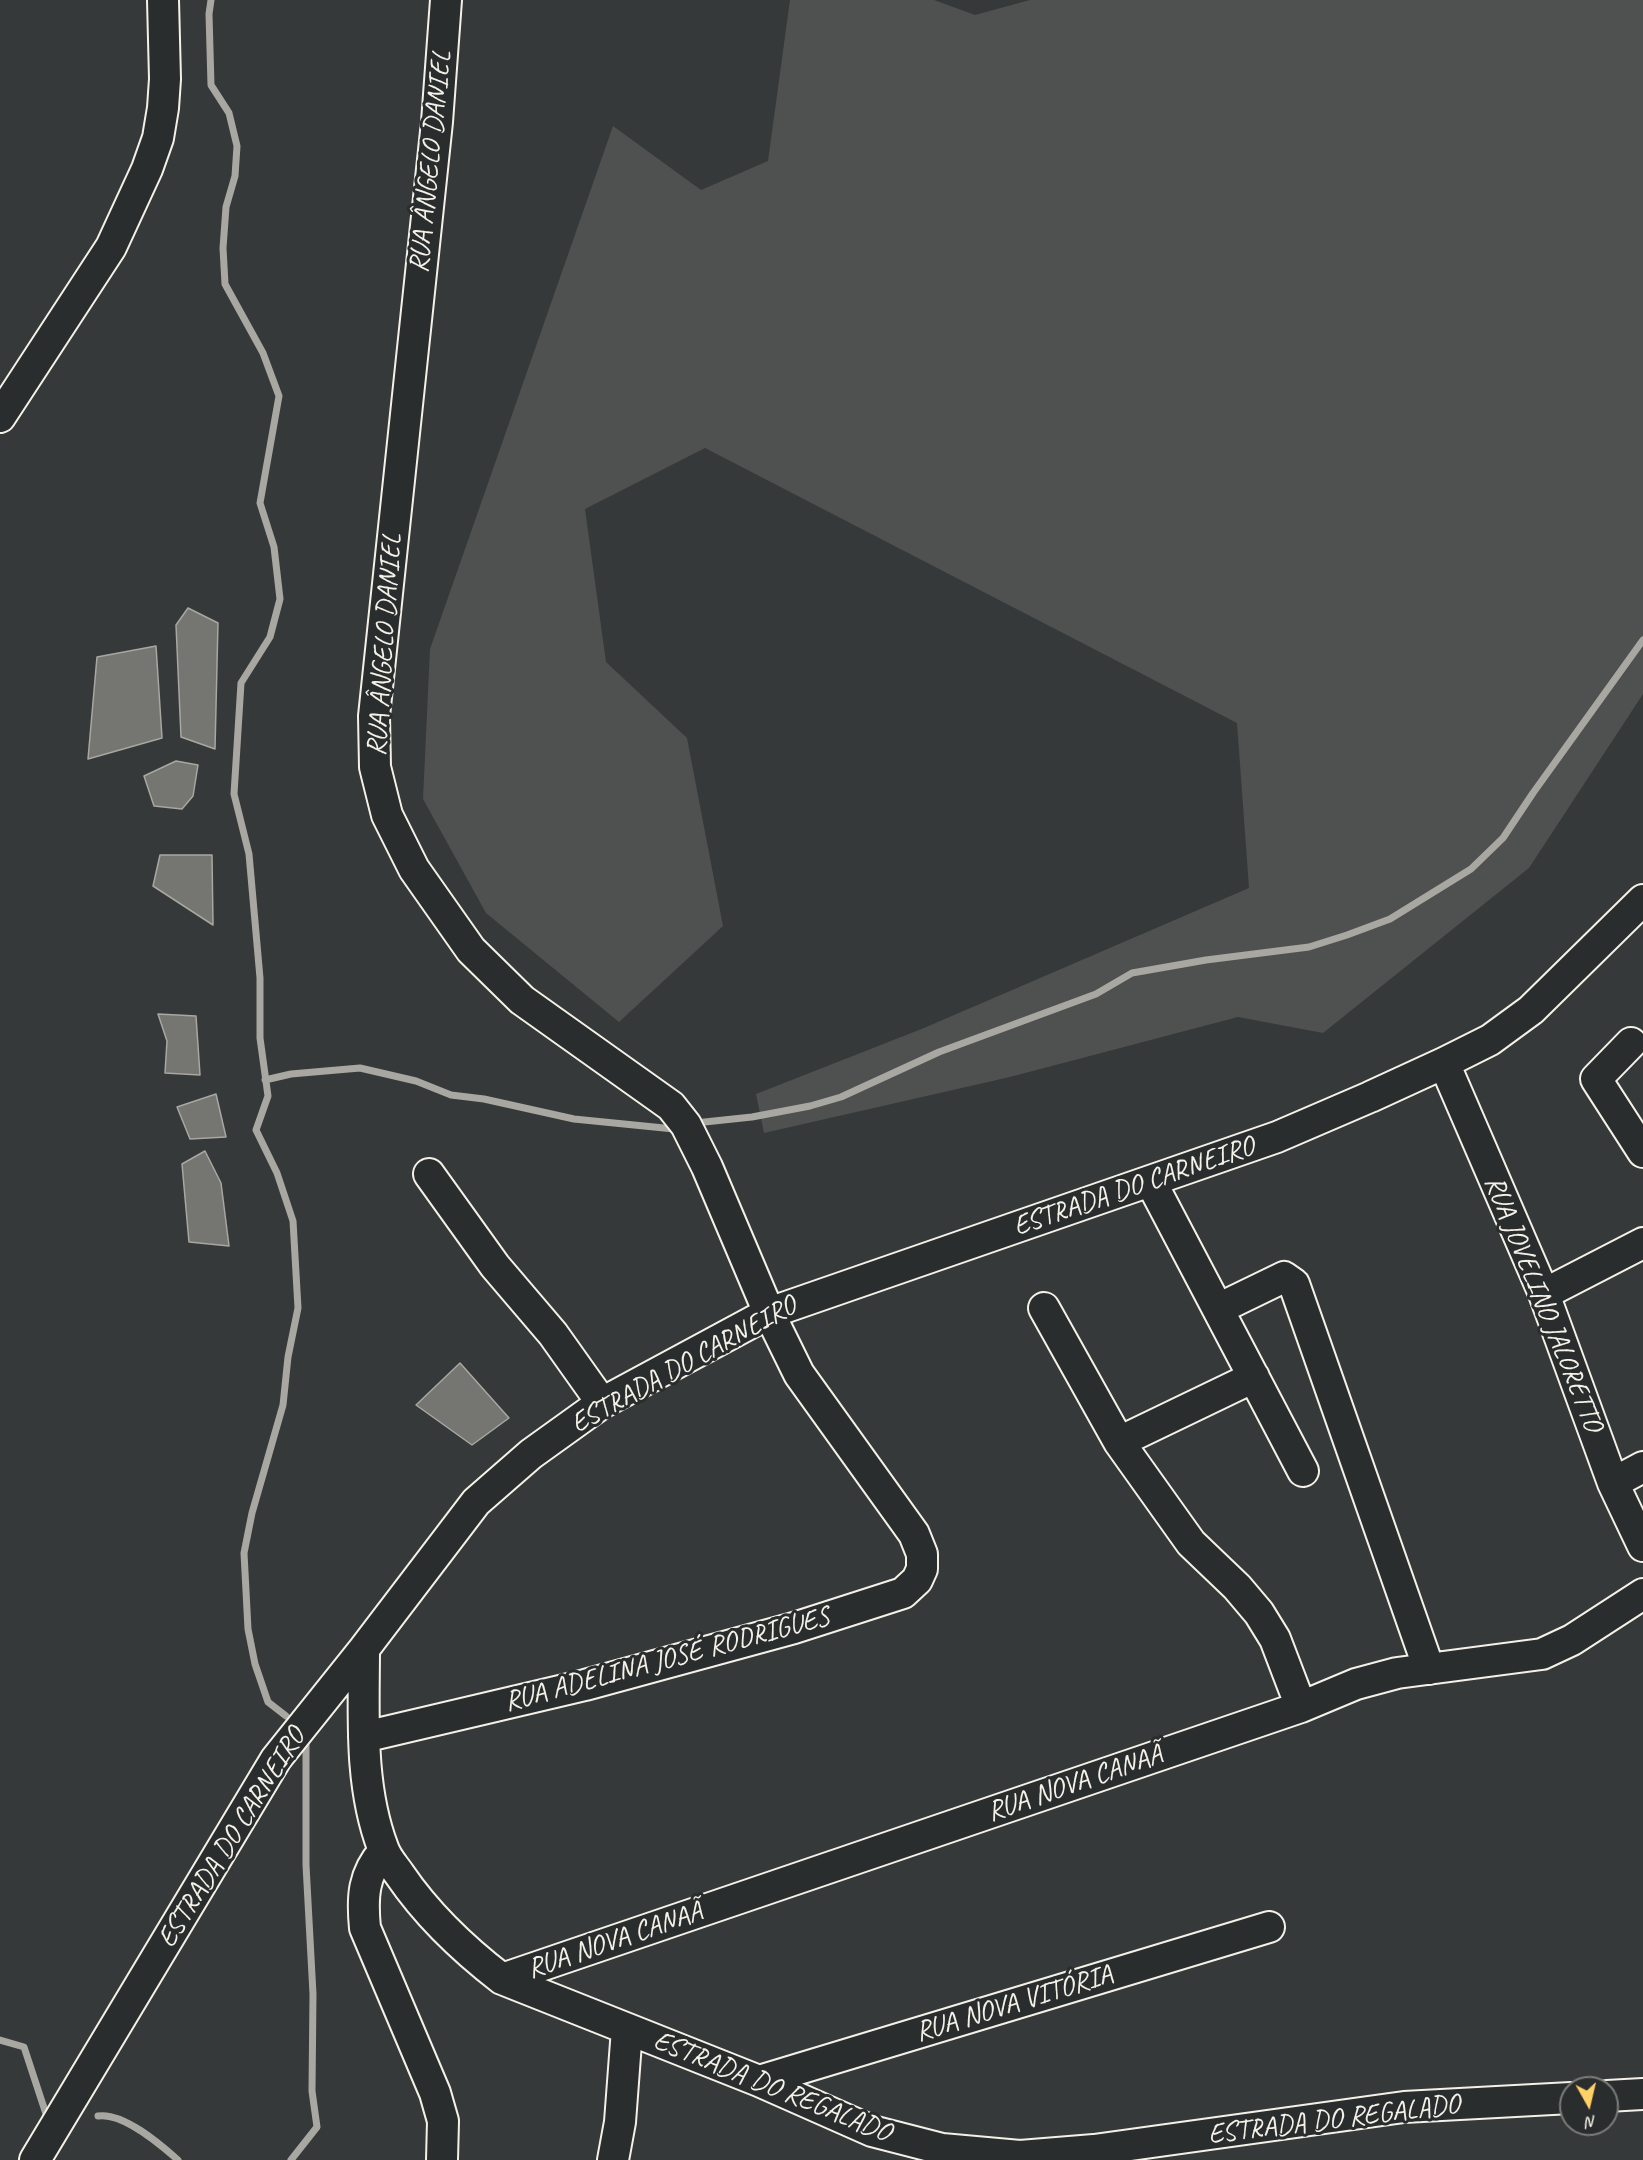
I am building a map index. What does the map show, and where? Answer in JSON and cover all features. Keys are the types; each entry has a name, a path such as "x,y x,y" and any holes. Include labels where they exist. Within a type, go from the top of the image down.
{"street":[{"path":"0,417 111,247 147,169 158,138 163,108 165,79 163,0"},
{"name":"RUA ÂNGELO DANIEL","path":"446,0 437,122 374,716 375,767 387,816 414,868 471,950 522,1000 670,1106 686,1125 769,1313 800,1374 914,1534"},
{"name":"ESTRADA DO CARNEIRO","path":"35,2160 276,1759 364,1649 476,1502 531,1454 603,1403 769,1313 1277,1137 1444,1063 1490,1040 1531,1010 1643,900"},
{"path":"1631,1043 1596,1079 1643,1152"},
{"name":"RUA JOVELINO JALORETTO","path":"1444,1063 1544,1294 1613,1483 1643,1546"},
{"path":"429,1174 495,1266 553,1334 603,1403"},
{"path":"1151,1182 1303,1471"},
{"path":"1544,1294 1643,1243"},
{"path":"1218,1309 1284,1277 1294,1284 1429,1669"},
{"path":"1044,1308 1119,1442 1191,1543 1238,1587 1259,1613 1275,1640 1301,1707"},
{"path":"1119,1442 1254,1377"},
{"path":"1613,1483 1643,1467"},
{"name":"RUA ADELINA JOSÉ RODRIGUES","path":"364,1737 585,1685 794,1628 903,1593 917,1580 922,1569 922,1554 914,1534"},
{"name":"RUA NOVA CANAÃ","path":"502,1979 1301,1707 1356,1684 1397,1673 1542,1654 1572,1640 1643,1594"},
{"name":"ESTRADA DO REGALADO","path":"364,1649 364,1737 367,1779 374,1821 384,1851 432,1917 469,1953 502,1979 759,2081 872,2132 942,2149 1020,2156 1094,2150 1404,2107 1559,2099"},
{"path":"384,1851 372,1864 366,1882 363,1906 365,1928 435,2093 443,2121 442,2160"},
{"name":"RUA NOVA VITÓRIA","path":"759,2081 1269,1927"},
{"path":"614,2160 620,2122 627,2029"},
{"path":"1619,2095 1643,2094"}],"shaded area":[{"path":"790,0 934,0 975,15 1030,0 1643,0 1643,694 1529,868 1323,1033 1238,1017 1010,1077 764,1133 756,1094 924,1028 1249,888 1237,723 705,448 585,509 606,662 687,738 723,926 619,1022 486,913 423,799 430,649 613,126 701,190 768,161"},
{"path":"188,608 218,623 215,749 181,737 176,625"},
{"path":"156,646 162,738 88,759 97,657"},
{"path":"176,761 198,765 193,796 182,809 154,806 144,776"},
{"path":"160,855 212,855 213,925 153,886"},
{"path":"158,1014 196,1016 200,1075 165,1073 167,1041"},
{"path":"216,1094 226,1137 190,1139 177,1107"},
{"path":"205,1151 221,1183 229,1246 189,1242 182,1164"},
{"path":"460,1363 509,1418 472,1445 416,1405"}],"waterway":[{"path":"211,0 209,14 211,85 229,113 237,146 235,176 226,207 223,248 225,284 263,353 279,396 260,503 274,547 280,599 270,637 241,683 234,794 249,854 260,978 260,1038 268,1096 256,1130 277,1173 293,1221 298,1308 288,1357 283,1405 252,1513 244,1553 248,1629 255,1664 268,1702 286,1716"},
{"path":"695,1123 752,1117 810,1106 841,1097 939,1052 1096,994 1132,973 1206,960 1309,947 1390,919 1471,869 1503,838 1643,640"},
{"path":"265,1080 291,1074 360,1068 416,1081 451,1095 484,1099 574,1119 674,1129"},
{"path":"291,2160 317,2127 312,2091 313,1994 306,1865 306,1738"},
{"path":"0,2040 24,2047 48,2120"},
{"path":"98,2116 119,2119 141,2130 178,2160"}]}
